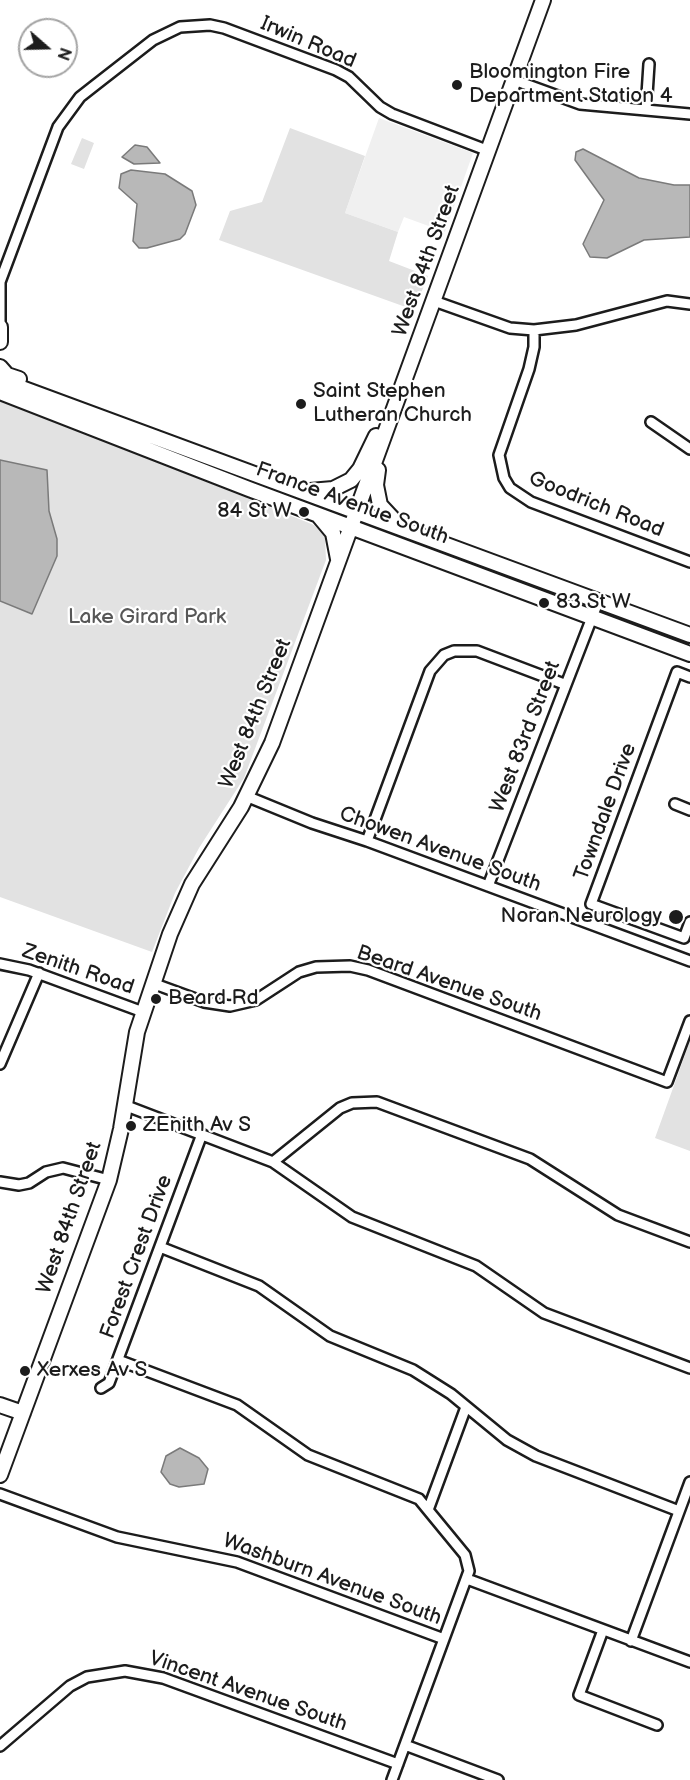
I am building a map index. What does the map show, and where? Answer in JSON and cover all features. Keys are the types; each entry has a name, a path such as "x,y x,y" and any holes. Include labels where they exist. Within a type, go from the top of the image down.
{"main road":[{"name":"West 84th Street","path":"0,1475 109,1180 118,1146 143,1012 152,983 192,884 246,796 272,744 543,0"},
{"path":"0,327 0,342"},
{"path":"0,368 7,375 24,381 50,397"},
{"name":"France Avenue South","path":"0,380 690,635"},
{"name":"France Avenue South","path":"0,392 690,654"},
{"path":"297,490 321,491 342,486 351,480 360,469 385,416 401,393"},
{"path":"138,446 150,445 183,454 198,452"},
{"path":"381,446 376,485 380,505 394,520 432,534 467,553"},
{"path":"316,513 333,533 338,561"},
{"path":"0,1405 23,1413"}],"street":[{"name":"Irwin Road","path":"0,327 0,282 58,127 80,97 153,40 180,27 210,25 224,28 336,70 349,77 380,107 392,114 489,151"},
{"path":"646,110 649,64"},
{"path":"514,80 580,104 690,114"},
{"path":"434,301 510,328 534,330 576,325 651,303 667,301 690,304"},
{"name":"Goodrich Road","path":"534,330 534,346 529,369 500,455 504,478 510,488 531,502 690,562"},
{"path":"651,422 690,449"},
{"path":"494,483 504,478"},
{"name":"West 83rd Street","path":"488,886 564,684 598,602"},
{"path":"367,841 430,671 444,655 454,651 477,651 564,684"},
{"name":"Towndale Drive","path":"690,677 676,672 591,904 684,938 690,922"},
{"name":"Chowen Avenue South","path":"246,796 312,824 367,841 690,961"},
{"path":"675,804 690,810"},
{"name":"Zenith Road","path":"0,964 39,973 143,1012"},
{"name":"Beard Avenue South","path":"152,983 204,1002 230,1006 256,1000 299,972 316,967 350,966 368,970 667,1082 690,1021"},
{"path":"0,1065 39,973"},
{"path":"273,1162 340,1108 352,1103 377,1101 530,1160 618,1215 690,1242"},
{"path":"124,1105 273,1162 352,1217 476,1266 544,1313 690,1368"},
{"name":"Forest Crest Drive","path":"101,1388 109,1383 202,1134"},
{"path":"0,1182 19,1185 29,1183 46,1172 63,1168 109,1180"},
{"path":"19,1185 19,1196"},
{"path":"160,1247 260,1286 330,1336 413,1370 466,1407 507,1440 536,1456 679,1511"},
{"path":"118,1360 237,1405 308,1455 418,1499 465,1555 469,1571 467,1579 392,1780"},
{"path":"428,1510 466,1407"},
{"path":"631,1641 690,1482"},
{"name":"Washburn Avenue South","path":"0,1494 117,1537 237,1562 444,1639"},
{"path":"467,1579 690,1662"},
{"path":"603,1630 579,1695 657,1725"},
{"name":"Vincent Avenue South","path":"0,1746 70,1686 87,1677 125,1671 163,1677 398,1764"},
{"path":"405,1745 498,1780"}],"shaded area":[{"path":"379,118 473,153 445,232 404,217 398,232 345,213"},
{"path":"135,145 147,147 160,163 134,164 122,157"},
{"path":"583,149 639,178 674,185 690,185 690,237 644,240 607,258 590,257 583,244 604,200 575,160 576,152"},
{"path":"131,170 165,174 192,191 196,205 185,234 180,239 147,248 139,248 133,241 137,204 119,188 121,174"},
{"path":"0,460 47,470 49,511 57,539 57,556 32,614 0,601"},
{"path":"180,1448 199,1458 208,1469 204,1484 179,1487 170,1484 161,1472 166,1456"}],"green space":[{"path":"290,128 365,156 345,213 398,232 389,261 428,276 414,310 219,240 230,211 262,202"},
{"path":"82,138 94,143 84,169 71,164"},
{"name":"Lake Girard Park","path":"0,399 314,525 325,537 326,560 244,778 199,848 175,893 152,952 0,897"},
{"path":"690,1041 690,1151 655,1138"}],"place":[{"name":"Bloomington Fire Department Station 4","path":"457,85"},
{"name":"Saint Stephen Lutheran Church","path":"301,404"},
{"name":"84 St W","path":"304,512"},
{"name":"83 St W","path":"544,603"},
{"name":"Noran Neurology","path":"676,917"},
{"name":"Beard Rd","path":"156,999"},
{"name":"ZEnith Av S","path":"131,1126"},
{"name":"Xerxes Av S","path":"25,1371"}]}
